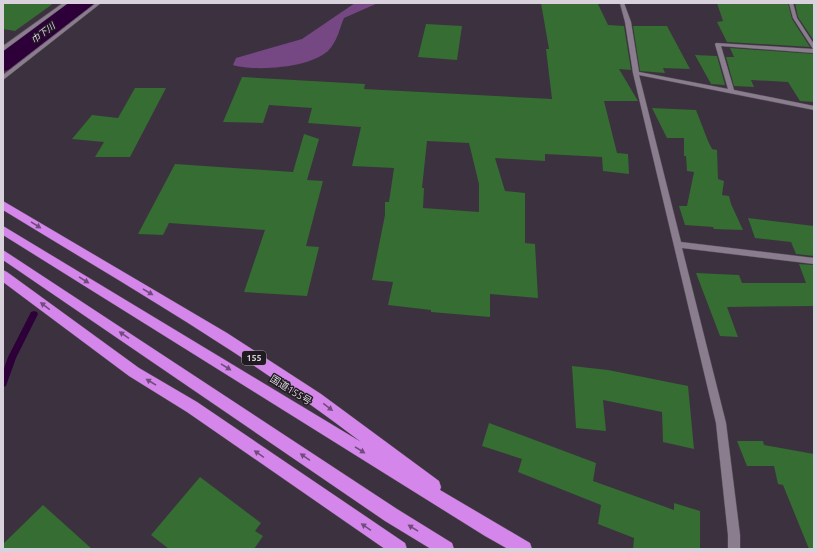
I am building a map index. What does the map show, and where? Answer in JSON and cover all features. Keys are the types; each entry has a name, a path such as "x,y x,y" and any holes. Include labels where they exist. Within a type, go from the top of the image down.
{"highway":[{"name":"155","path":"3,205 222,337 316,399 491,530"},
{"name":"国道155号","path":"3,230 524,549"},
{"path":"3,254 391,515 446,549"},
{"path":"3,275 134,372 192,407 399,549"}],"street":[{"path":"3,49 66,3"},
{"path":"3,78 99,3"},
{"path":"622,3 628,22 636,73 721,423 734,535 734,549"},
{"path":"791,3 796,18 814,49"},
{"path":"731,91 718,44 814,49"},
{"path":"636,73 814,108"},
{"path":"677,244 814,261"}],"shaded area":[{"path":"355,3 378,3 344,18 332,46 325,53 314,59 301,64 271,68 243,67 233,65 236,58 302,39"}],"building":[{"path":"3,3 54,3 15,31 3,29"},
{"path":"541,3 598,4 608,25 624,26 631,70 619,69 638,101 604,101 617,153 628,154 629,174 603,171 602,157 545,154 545,161 495,158 505,191 525,193 525,243 535,244 538,298 490,294 490,317 431,312 431,310 388,305 393,282 372,280 385,215 385,202 389,202 394,168 352,166 361,127 308,123 312,108 269,105 263,123 223,122 242,77 365,84 364,89 552,99 546,49 549,49","holes":["427,141 469,143 479,184 479,212 423,208 424,188 422,188"]},
{"path":"717,3 788,3 792,19 810,47 727,42 717,22 723,21"},
{"path":"795,3 814,3 814,41 798,17"},
{"path":"426,24 462,26 457,60 418,57"},
{"path":"633,26 667,26 690,69 663,68 665,73 640,71"},
{"path":"730,48 814,54 814,102 800,101 788,82 751,80 754,87 734,86 726,57 734,57"},
{"path":"695,55 717,56 725,85 711,84"},
{"path":"135,88 166,88 130,157 95,157 104,142 72,139 92,115 118,118"},
{"path":"652,108 696,110 712,149 717,150 718,179 724,181 722,195 729,196 743,230 714,229 713,227 685,225 679,206 687,206 694,172 687,171 686,156 684,156 684,138 667,138"},
{"path":"304,134 319,139 307,180 323,181 306,246 319,247 307,296 244,292 265,230 169,223 163,235 138,234 175,164 293,172"},
{"path":"748,218 814,226 814,256 796,254 791,242 755,238"},
{"path":"799,264 814,265 814,306 727,307 738,337 720,336 696,273 739,275 742,283 806,283"},
{"path":"572,366 608,370 688,386 694,449 663,442 662,412 603,400 606,431 576,428"},
{"path":"489,423 596,463 593,481 674,510 674,503 700,511 700,549 633,549 634,538 598,524 601,505 518,472 522,459 482,446"},
{"path":"737,441 763,441 764,445 814,454 814,549 809,549 783,485 778,484 774,466 747,466"},
{"path":"200,477 261,523 255,531 263,536 254,549 169,549 151,535"},
{"path":"43,505 92,549 3,549 3,544"}],"waterway":[{"name":"巾下川","path":"3,63 83,3"},
{"path":"3,383 12,357 34,314"}]}
